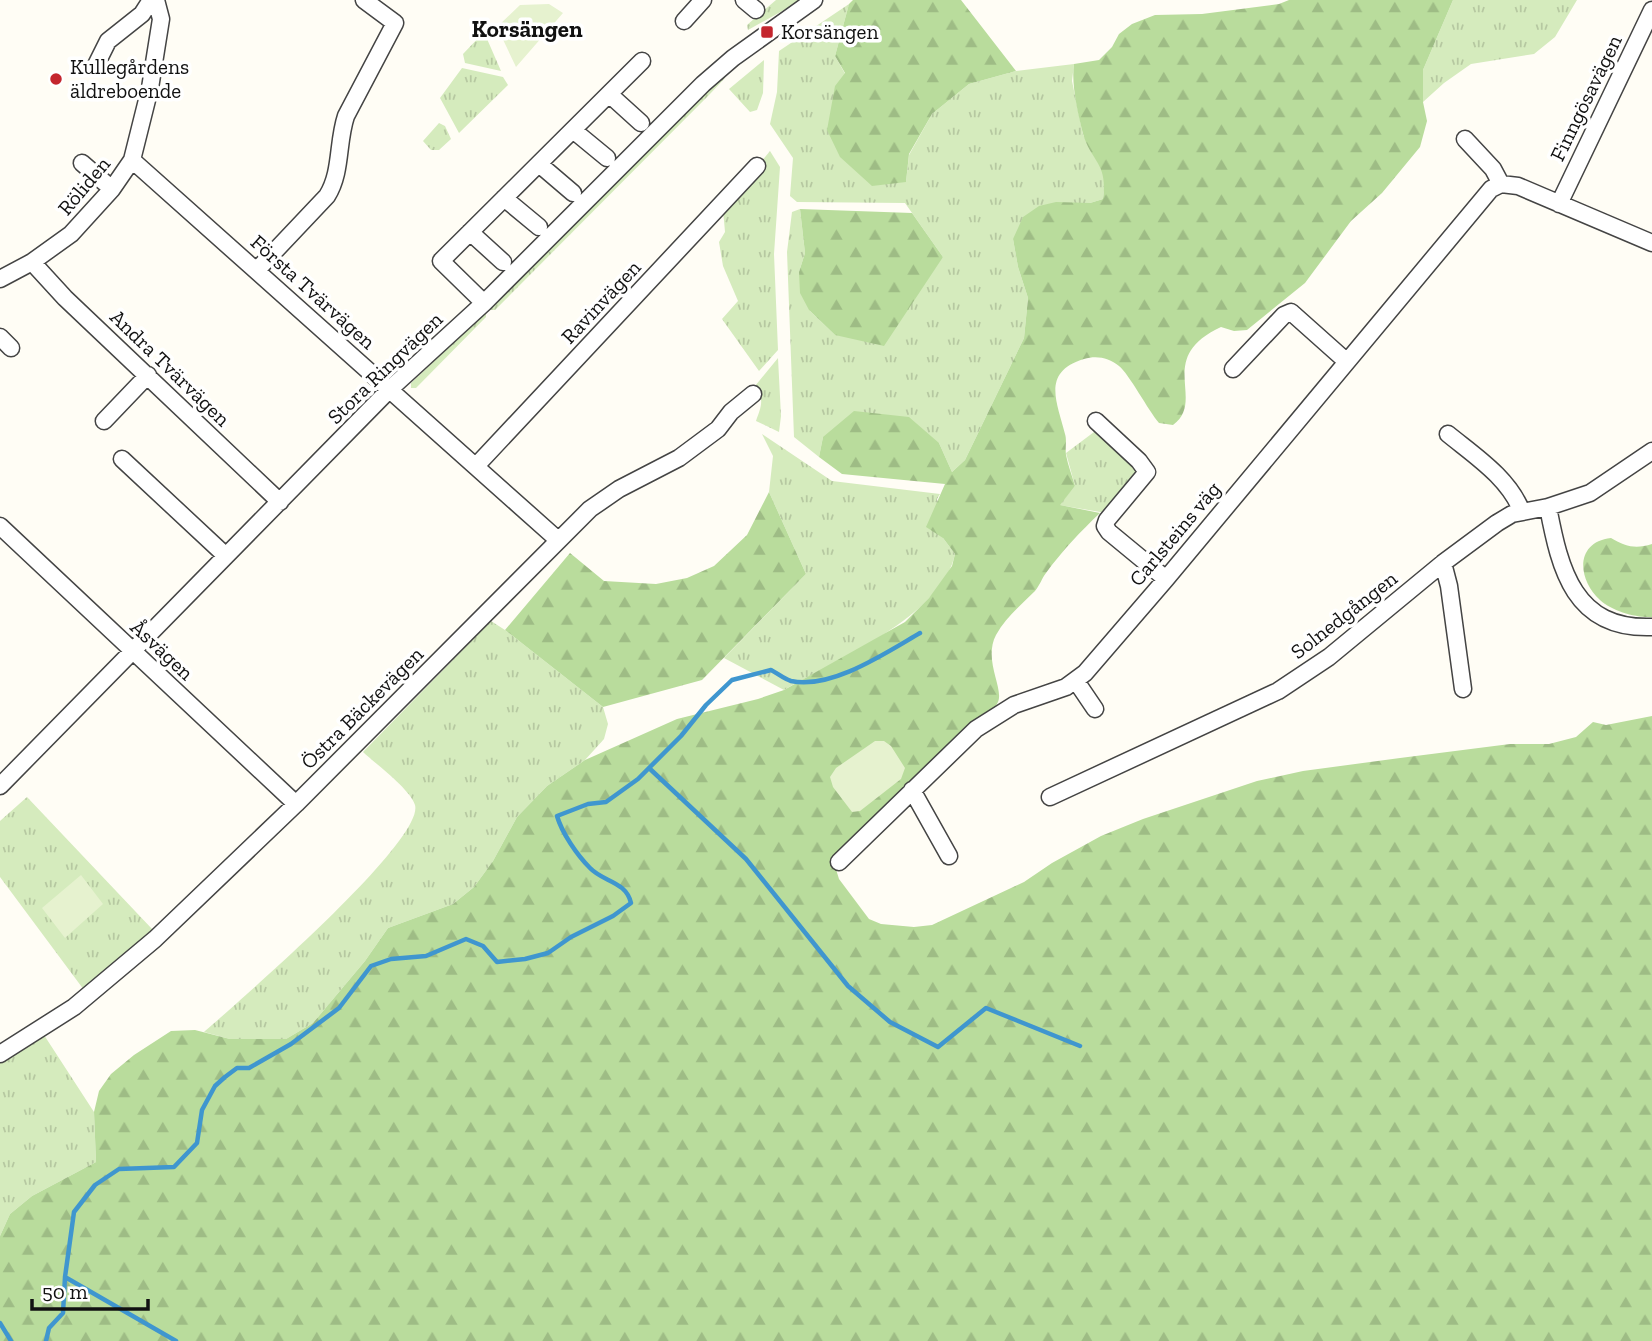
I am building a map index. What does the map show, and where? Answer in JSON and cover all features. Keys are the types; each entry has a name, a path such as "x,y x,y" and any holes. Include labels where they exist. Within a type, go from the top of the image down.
{"street":[{"path":"96,65 108,41 142,14 150,0"},
{"name":"Röliden","path":"0,279 32,262 71,234 112,189 132,160 150,88 161,19 156,0"},
{"path":"257,270 327,197 334,185 346,117 395,23 364,0"},
{"path":"684,22 703,0"},
{"name":"Stora Ringvägen","path":"0,786 390,389 484,303 703,84 733,58 814,0"},
{"name":"Finngösavägen","path":"1559,204 1652,10"},
{"path":"484,303 441,261 642,61"},
{"path":"609,94 641,123"},
{"path":"573,130 607,158"},
{"path":"1465,139 1493,169 1501,184 1518,186 1652,243"},
{"name":"Första Tvärvägen","path":"132,160 558,540"},
{"path":"82,163 112,189"},
{"path":"539,164 573,193"},
{"name":"Ravinvägen","path":"476,466 757,166"},
{"name":"Carlsteins väg","path":"839,862 976,729 1014,705 1076,681 1166,579 1477,203 1491,189 1501,184"},
{"path":"504,198 539,227"},
{"path":"470,232 503,262"},
{"name":"Andra Tvärvägen","path":"32,262 65,298 280,502"},
{"path":"1233,369 1284,315 1291,312 1346,361"},
{"path":"104,421 148,375"},
{"name":"Östra Bäckevägen","path":"0,1054 101,986 155,939 296,804 558,540 604,498 679,458 718,429 731,412 753,394"},
{"path":"1096,421 1139,461 1147,472 1107,520 1105,526 1166,579"},
{"path":"1448,434 1507,485 1522,512"},
{"name":"Solnedgången","path":"1050,797 1278,691 1329,657 1443,563 1497,523 1522,512 1548,507 1590,493 1652,451"},
{"path":"122,459 226,556"},
{"path":"1548,507 1555,544 1568,581 1578,599 1610,621 1652,628"},
{"name":"Åsvägen","path":"0,526 296,804"},
{"path":"1443,563 1463,689"},
{"path":"1076,681 1095,709"},
{"path":"912,790 949,856"}],"green space":[{"path":"776,0 802,0 748,30 747,25"},
{"path":"853,0 961,0 1016,71 969,84 932,114 909,154 906,182 872,186 840,157 827,130 835,86 845,73 835,56 849,4"},
{"path":"1289,0 1453,0 1423,70 1423,102 1427,121 1420,147 1382,193 1351,221 1305,283 1247,330 1234,331 1221,327 1201,339 1190,352 1185,365 1185,404 1182,415 1173,425 1159,423 1123,370 1111,361 1098,357 1084,359 1062,372 1055,389 1056,400 1066,436 1066,455 1075,486 1060,505 1100,513 1065,549 1035,591 1009,617 996,635 992,654 999,696 996,705 835,866 839,879 869,919 881,924 914,927 932,925 1024,882 1101,836 1257,781 1303,771 1510,744 1549,744 1576,737 1593,722 1606,725 1652,716 1652,1341 0,1341 0,1236 10,1214 32,1196 96,1162 94,1112 99,1091 111,1074 134,1055 171,1031 195,1030 230,1039 286,1039 313,1023 365,961 388,928 453,904 474,887 493,861 517,817 547,786 585,760 677,719 784,690 905,622 929,598 952,566 955,554 943,538 926,527 945,484 842,474 819,457 823,437 854,411 909,417 939,443 952,472 965,460 1024,338 1028,298 1013,239 1023,217 1039,206 1056,202 1090,203 1103,199 1101,170 1087,144 1079,117 1074,90 1074,64 1099,60 1112,47 1119,34 1132,24 1155,15 1202,14 1279,4"},
{"path":"1453,0 1577,0 1555,37 1534,54 1471,64 1423,102 1423,70"},
{"path":"549,4 563,13 516,67 497,27 520,5"},
{"path":"849,4 835,56 906,182 909,155 932,114 969,84 1016,71 1074,64 1072,81 1083,135 1101,165 1105,181 1103,199 1013,239 1028,298 1024,338 965,460 952,472 939,443 823,437 819,457 794,437 787,252 792,212 800,209 805,253 799,272 810,311 835,335 943,257 905,203 797,202 790,196 793,158 770,124 777,92 779,51"},
{"path":"484,32 501,71 465,63 463,54"},
{"path":"764,60 763,93 757,110 750,112 729,89"},
{"path":"462,68 503,77 508,85 459,133 440,98"},
{"path":"725,73 725,78 709,95 495,310 491,310 491,306"},
{"path":"439,123 445,126 451,139 439,150 431,150 423,141"},
{"path":"770,151 780,167 774,254 778,350 759,371 722,319 738,301 723,266 719,242 725,232 723,209"},
{"path":"800,209 912,213 943,257 884,346 835,335 809,310 800,293 799,272 805,253"},
{"path":"484,314 486,317 416,388 411,388 411,383"},
{"path":"778,358 781,416 779,432 756,421 761,399 755,386"},
{"path":"1098,429 1141,470 1106,513 1059,505 1075,486 1066,453"},
{"path":"762,434 832,481 940,494 937,499 943,538 955,554 946,576 930,597 909,617 857,651 784,690 724,658 806,574 769,492 773,456"},
{"path":"769,492 806,574 702,680 603,707 505,630 570,553 604,581 656,584 687,578 714,566 747,535"},
{"path":"1611,538 1631,546 1652,544 1652,617 1632,615 1611,607 1600,600 1587,582 1583,563 1586,554 1591,546"},
{"path":"491,621 603,707 608,724 604,739 585,760 547,786 517,817 493,861 474,887 453,904 388,928 365,961 313,1023 286,1039 230,1039 204,1032 326,921 391,852 410,824 415,805 400,785 363,752"},
{"path":"875,741 884,741 891,746 905,768 901,779 860,811 852,812 833,787 830,777 836,768"},
{"path":"27,797 153,930 84,990 0,877 0,821"},
{"path":"81,875 103,904 65,938 42,908"},
{"path":"44,1035 94,1112 96,1162 32,1196 10,1214 0,1236 0,1062"}],"waterway":[{"path":"46,1341 49,1328 63,1313 74,1212 95,1185 119,1169 174,1167 197,1143 202,1110 215,1086 225,1077 237,1068 249,1068 291,1044 339,1008 371,966 391,959 426,956 466,939 483,946 497,962 525,959 548,953 571,937 613,916 631,903 628,896 619,886 595,873 585,863 566,836 557,816 588,804 606,802 638,779 732,680 771,670 791,681 823,680 858,668 920,633"},
{"path":"649,768 746,859 848,986 890,1022 938,1047 986,1008 1080,1046"},
{"path":"65,1277 176,1341"},
{"path":"0,1323 11,1341"}],"place":[{"name":"Korsängen","path":"767,32"},
{"name":"Kullegårdens äldreboende","path":"56,79"}],"district":[{"name":"Korsängen","path":"527,29"}]}
